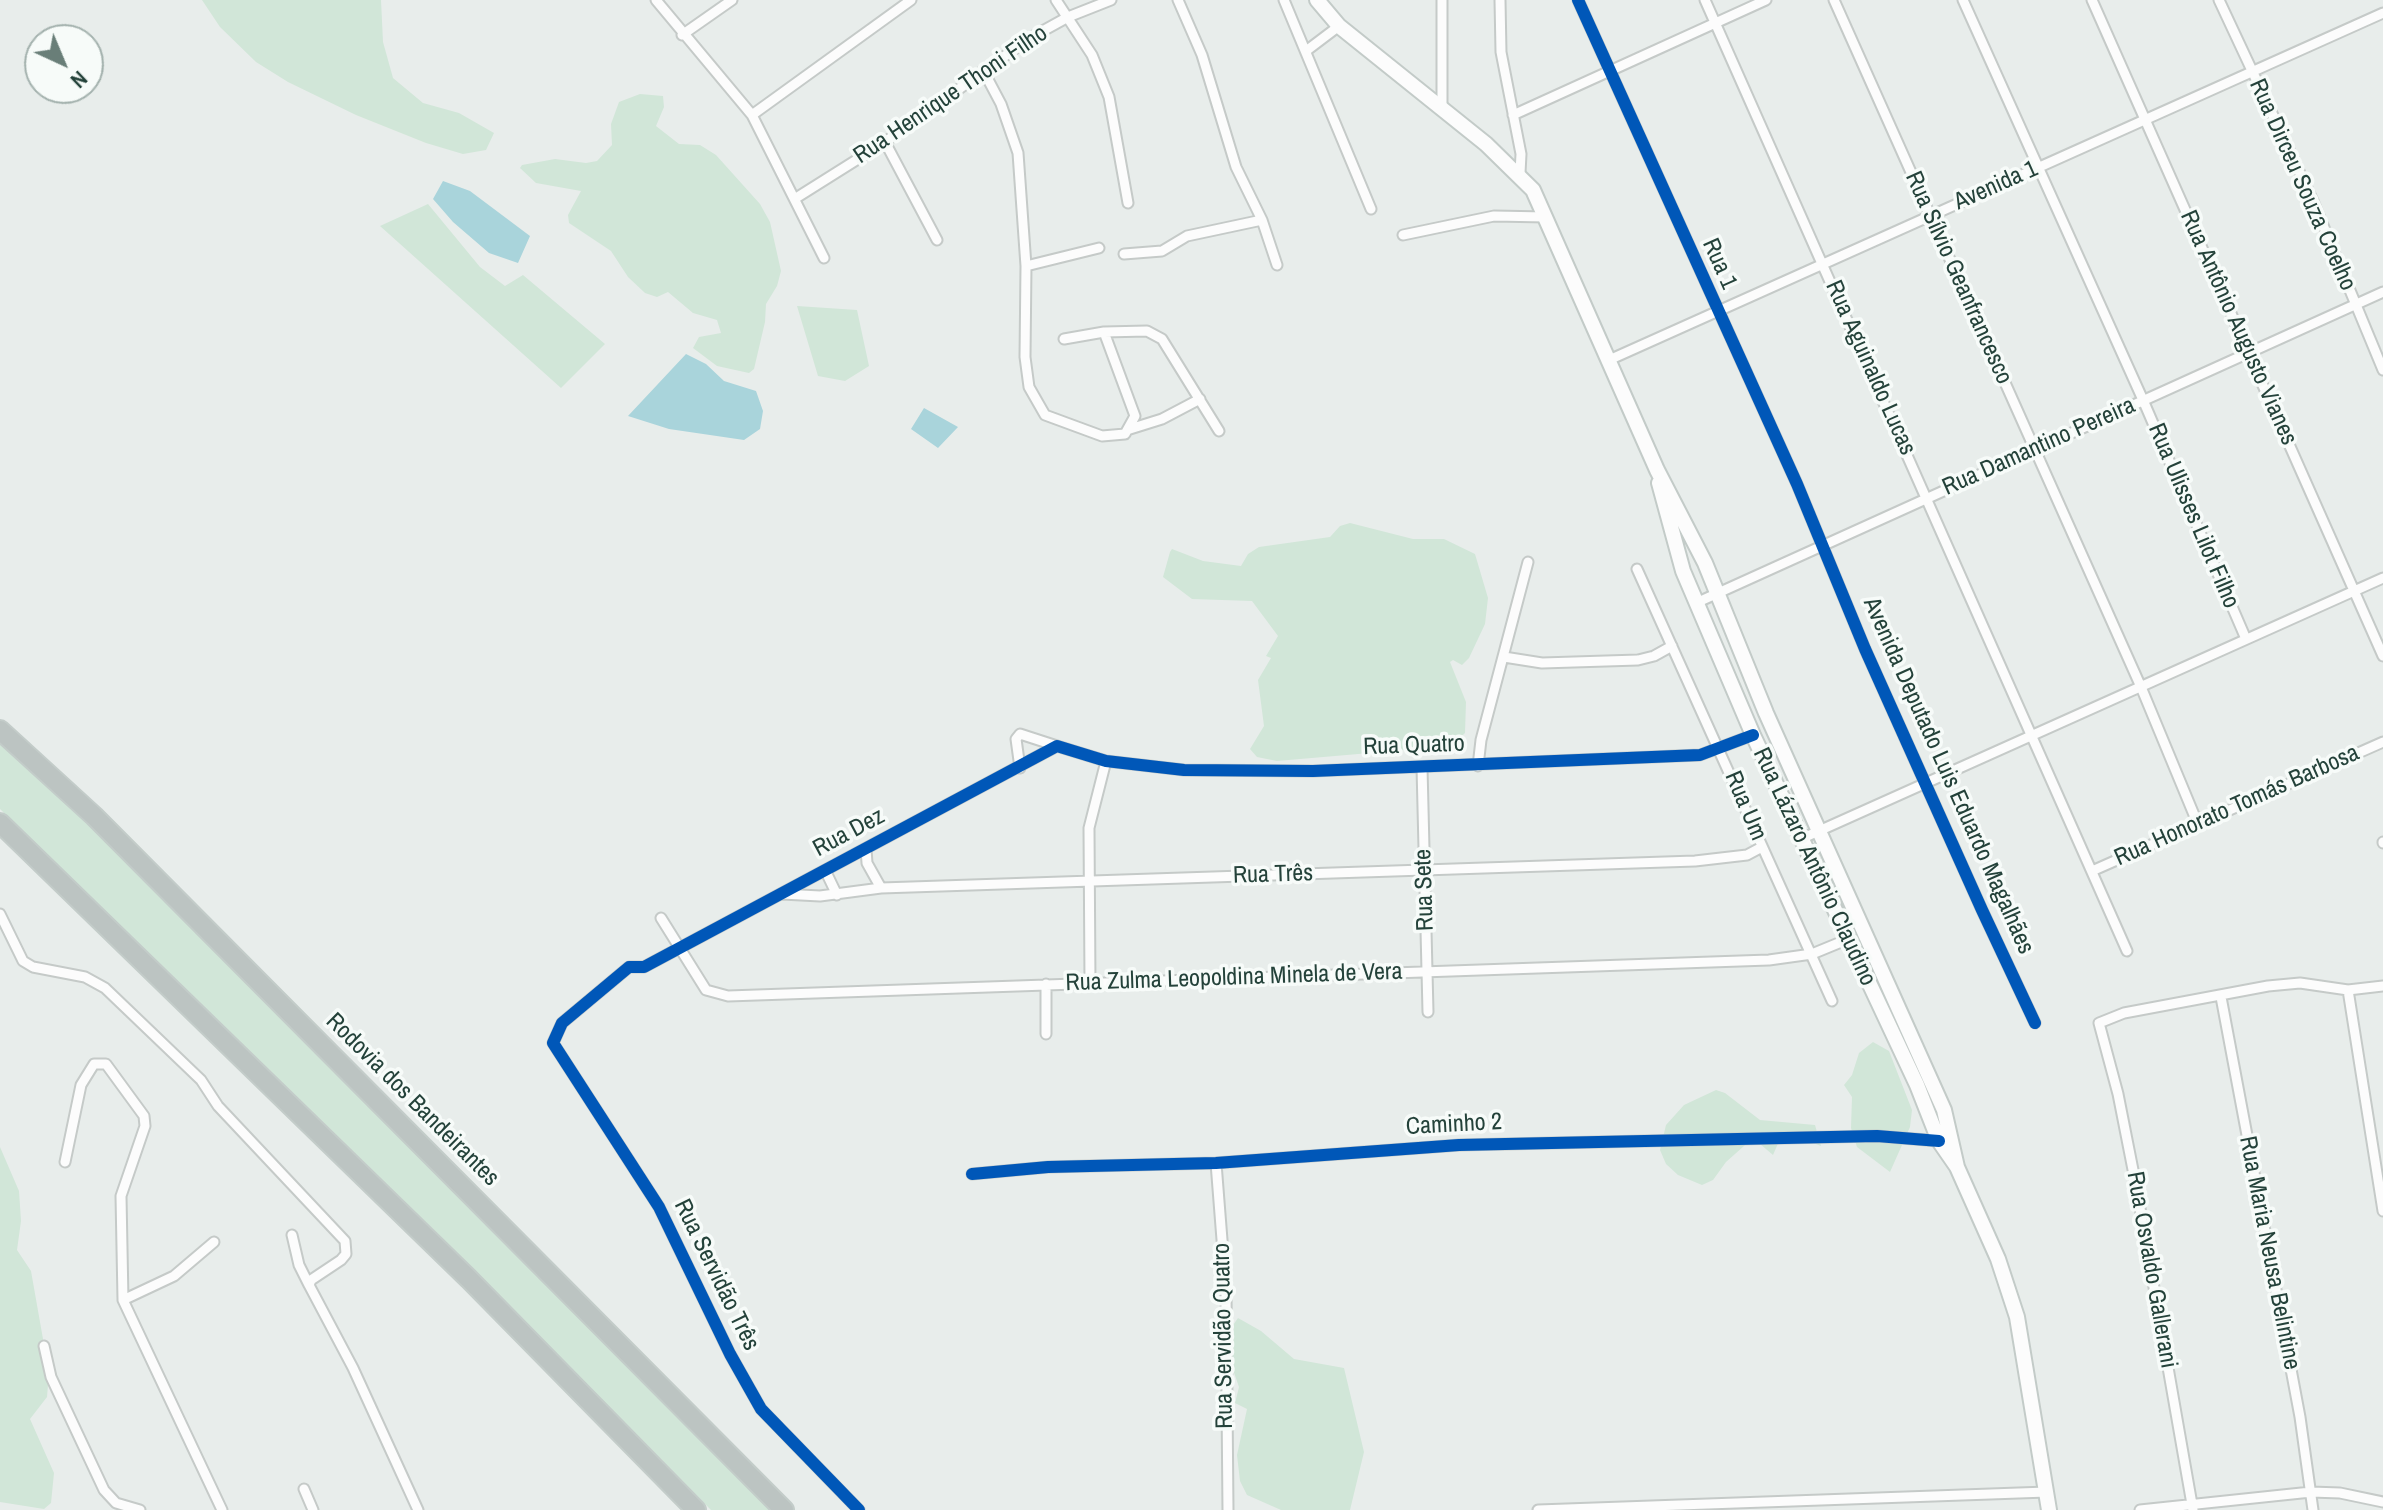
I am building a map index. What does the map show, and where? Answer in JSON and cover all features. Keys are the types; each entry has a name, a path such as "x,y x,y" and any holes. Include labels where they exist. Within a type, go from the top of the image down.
{"highway":[{"name":"Rodovia dos Bandeirantes","path":"0,730 94,816 784,1510"},
{"path":"0,823 447,1257 696,1510"}],"main road":[{"name":"Rua Lázaro Antônio Claudino","path":"1317,0 1339,26 1520,173 1546,217 1657,470 1705,563 1715,594 1944,1110 1957,1167 2012,1296 2049,1510"},
{"name":"Rua Lázaro Antônio Claudino","path":"1657,470 1674,545 1696,603 1846,940 1917,1085 1939,1141 1957,1167"}],"street":[{"path":"656,0 682,35 752,115 824,258"},
{"path":"682,35 732,0"},
{"path":"752,115 911,0"},
{"path":"1056,0 1092,55 1109,97 1128,203"},
{"name":"Rua Henrique Thoni Filho","path":"796,198 885,142 983,70 1068,17 1111,0"},
{"path":"1178,0 1202,55 1236,167 1262,220 1277,265"},
{"path":"1284,0 1371,209"},
{"path":"1442,0 1442,109"},
{"path":"1500,0 1501,52 1521,154 1520,173"},
{"name":"Rua 1","path":"1578,0 1821,546"},
{"name":"Rua Aguinaldo Lucas","path":"1705,0 2034,735 2127,951"},
{"path":"1513,115 1766,0"},
{"name":"Rua Sílvio Geanfrancesco","path":"1834,0 2141,687 2197,822"},
{"name":"Rua Ulisses Lilot Filho","path":"1963,0 2143,400 2246,639"},
{"name":"Rua Antônio Augusto Vianes","path":"2092,0 2383,656"},
{"name":"Rua Dirceu Souza Coelho","path":"2219,0 2313,201 2383,370"},
{"name":"Avenida 1","path":"1609,360 2383,13"},
{"path":"1306,51 1339,26"},
{"path":"983,70 1001,104 1018,153 1026,266 1025,357 1029,387 1045,415 1102,436 1118,437 1200,399"},
{"path":"885,142 937,240"},
{"path":"1403,235 1494,216 1546,217"},
{"path":"1124,254 1162,251 1187,236 1262,220"},
{"path":"1026,266 1099,248"},
{"name":"Rua Damantino Pereira","path":"1696,603 2383,292"},
{"path":"1064,339 1104,332 1147,331 1162,339 1219,431"},
{"path":"1104,332 1135,416 1130,429"},
{"name":"Avenida Deputado Luis Eduardo Magalhães","path":"1821,546 2035,1023"},
{"path":"1478,766 1481,740 1528,562"},
{"name":"Rua Um","path":"1637,569 1832,1001"},
{"path":"1801,839 2383,578"},
{"path":"1504,657 1542,663 1638,660 1672,646"},
{"path":"1020,768 1016,739 1020,734 1057,746"},
{"name":"Rua Quatro","path":"1057,746 1106,761 1229,772 1478,766 1691,755 1720,749 1753,735"},
{"name":"Rua Honorato Tomás Barbosa","path":"2092,871 2383,742"},
{"name":"Rua Dez","path":"553,1043 562,1023 629,967 644,967 1057,746"},
{"path":"1090,983 1089,828 1106,761"},
{"name":"Rua Sete","path":"1422,767 1428,1012"},
{"name":"Rua Três","path":"782,894 837,895 881,888 1695,861 1747,855 1762,847"},
{"path":"866,849 867,863 881,888"},
{"path":"825,870 837,895"},
{"path":"0,914 23,961 33,967 85,977 105,988 201,1080 218,1106 345,1241 346,1254 311,1280 309,1285"},
{"name":"Rua Zulma Leopoldina Minela de Vera","path":"661,918 706,990 716,995 1769,960 1812,954 1846,940"},
{"path":"2221,997 2300,983 2348,990 2383,986"},
{"path":"1046,984 1046,1034"},
{"path":"2348,990 2383,1211"},
{"name":"Rua Osvaldo Gallerani","path":"2193,1508 2118,1094 2099,1023 2105,1018 2221,997"},
{"name":"Rua Maria Neusa Belintine","path":"2221,997 2300,1417 2313,1510"},
{"name":"Rua Servidão Três","path":"553,1043 659,1207 730,1354 761,1409 859,1510"},
{"path":"65,1162 81,1085 94,1064 106,1064 144,1116 145,1126 121,1196 123,1300 222,1510"},
{"name":"Caminho 2","path":"972,1174 1048,1167 1216,1163 1459,1145 1877,1136 1939,1141"},
{"name":"Rua Servidão Quatro","path":"1216,1163 1226,1291 1228,1510"},
{"path":"292,1235 299,1265 353,1368 418,1510"},
{"path":"123,1300 174,1276 214,1242"},
{"path":"44,1346 51,1377 104,1490 115,1506 140,1510"},
{"path":"304,1489 313,1510"},
{"path":"1538,1510 2047,1492"},
{"path":"2140,1510 2193,1508 2311,1492 2340,1493 2383,1502"}],"green space":[{"path":"202,0 381,0 383,42 393,78 423,103 459,113 494,133 486,150 463,154 426,143 356,115 288,82 256,62 220,27"},
{"path":"640,94 663,96 664,107 656,126 679,144 700,145 716,155 760,204 770,222 781,271 777,286 766,304 754,369 749,373 717,366 693,348 699,337 721,333 717,320 693,313 668,292 657,297 645,293 628,277 611,251 569,223 568,215 581,191 536,183 520,168 522,165 555,159 586,163 597,161 612,145 611,124 619,102"},
{"path":"428,204 480,267 505,286 523,275 605,344 561,388 380,226"},
{"path":"797,306 857,310 869,366 845,381 818,376"},
{"path":"1350,523 1413,539 1444,539 1475,554 1488,598 1485,624 1469,658 1462,665 1453,660 1450,662 1466,702 1465,733 1451,746 1277,761 1257,757 1250,749 1264,726 1258,680 1271,658 1266,656 1278,636 1252,601 1192,599 1163,577 1170,552 1172,549 1203,561 1241,566 1248,554 1259,547 1330,537 1340,526"},
{"path":"0,741 112,846 770,1510 711,1510 443,1239 0,809"},
{"path":"1873,1042 1889,1051 1912,1110 1910,1127 1890,1172 1857,1147 1851,1128 1852,1097 1844,1085 1852,1075 1859,1053"},
{"path":"1716,1090 1725,1093 1760,1120 1815,1125 1821,1146 1783,1132 1773,1155 1753,1138 1726,1162 1713,1180 1702,1185 1678,1175 1666,1164 1660,1150 1666,1125 1684,1105"},
{"path":"0,1147 19,1191 21,1221 17,1250 31,1271 49,1373 47,1397 30,1419 54,1473 51,1503 44,1509 0,1502"},
{"path":"1238,1318 1261,1331 1294,1359 1344,1368 1364,1452 1350,1510 1281,1510 1247,1495 1240,1481 1237,1455 1247,1409 1235,1403 1239,1387 1230,1361 1229,1331"}],"water":[{"path":"443,181 470,191 530,236 518,263 489,253 453,222 433,199"},
{"path":"686,354 706,364 724,381 756,391 763,411 760,429 744,440 669,429 628,416"},
{"path":"924,408 958,427 938,448 911,429"}],"cycle path":[{"path":"1578,0 1797,484 1865,649 2035,1023"},
{"path":"859,1510 761,1409 730,1354 659,1207 553,1043 562,1023 629,967 644,967 1057,746 1106,761 1184,770 1313,771 1700,755 1753,735"},
{"path":"972,1174 1048,1167 1216,1163 1459,1145 1877,1136 1939,1141"}]}
